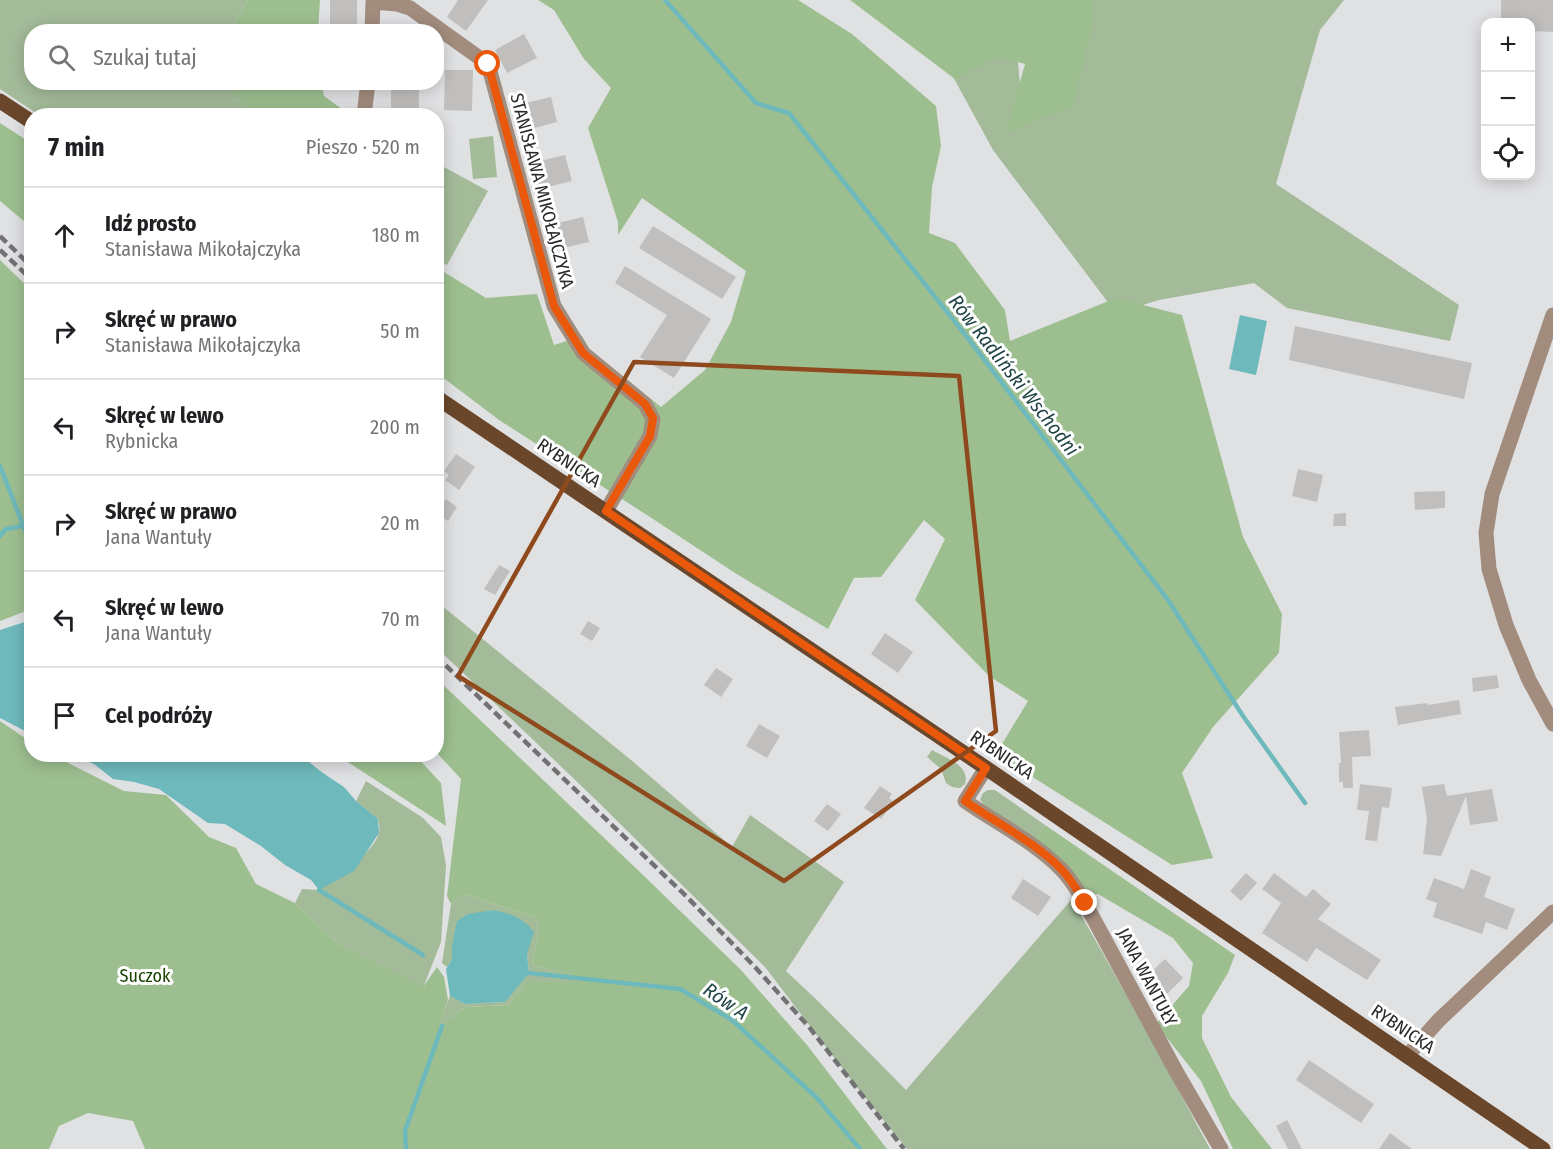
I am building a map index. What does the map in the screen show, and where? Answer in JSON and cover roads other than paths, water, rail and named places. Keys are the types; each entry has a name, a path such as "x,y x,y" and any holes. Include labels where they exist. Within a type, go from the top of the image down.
{"main road":[{"path":"0,101 24,117"},
{"name":"RYBNICKA","path":"444,402 986,768 1543,1149"}],"street":[{"name":"STANISŁAWA MIKOŁAJCZYKA","path":"372,24 373,1 410,8 432,24"},
{"name":"STANISŁAWA MIKOŁAJCZYKA","path":"444,32 488,64 554,306 583,353 645,404 653,418 650,436 606,511"},
{"path":"365,108 367,90"},
{"path":"1553,315 1492,494 1486,533 1489,569 1506,625 1529,680 1553,724"},
{"name":"JANA WANTUŁY","path":"986,768 965,801 1042,852 1069,878 1221,1149"},
{"path":"1407,1056 1438,1021 1553,912"}],"water":[{"path":"1240,315 1267,321 1256,375 1229,369"},
{"path":"24,622 24,730 0,718 0,630"},
{"path":"89,762 309,762 344,787 356,801 378,819 379,833 354,871 319,890 311,880 225,824 208,823 159,789 113,779"},
{"path":"493,910 516,917 534,932 527,954 529,973 505,1002 465,1004 450,996 446,969 452,959 457,921 468,914"}],"waterway":[{"name":"Rów Radliński Wschodni","path":"665,0 756,103 789,113 967,337 1168,600 1243,716 1305,803"},
{"name":"Rów A","path":"0,466 24,528"},
{"path":"0,536 6,529 22,526"},
{"name":"Rów A","path":"319,890 423,955"},
{"name":"Rów A","path":"529,973 680,989 732,1020 817,1098 860,1149"},
{"path":"406,1149 405,1131 442,1026"}],"railway":[{"path":"0,236 24,259"},
{"path":"0,250 24,272"},
{"path":"444,664 686,896 755,967 809,1027 904,1149"}],"park label":[{"name":"Suczok","path":"145,976"}]}
